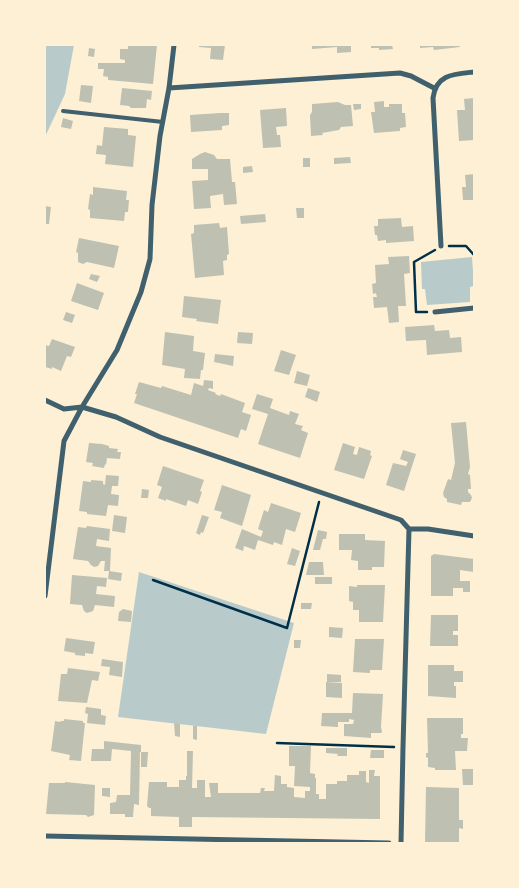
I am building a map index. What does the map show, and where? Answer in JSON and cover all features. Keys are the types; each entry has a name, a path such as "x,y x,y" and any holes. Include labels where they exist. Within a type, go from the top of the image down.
{"street":[{"path":"45,596 64,440 117,350 140,292 150,259 152,205 174,45"},
{"path":"441,246 432,98 434,88 444,78 453,74 474,72"},
{"path":"169,88 400,73 411,76 434,88"},
{"path":"435,312 474,308"},
{"path":"45,400 64,409 82,407 116,417 160,437 400,520 410,529 428,529 474,536"},
{"path":"401,843 402,747 410,529"},
{"path":"45,836 389,843"}],"lane":[{"path":"63,111 162,122"}],"path":[{"path":"435,312 416,312 414,262 441,246 466,246 474,254"},
{"path":"153,580 287,628 321,494"},
{"path":"276,742 402,747"}],"shaded area":[{"path":"45,45 74,45 65,94 45,137"},
{"path":"472,257 474,286 470,287 470,302 427,305 425,289 422,289 421,262"},
{"path":"139,572 294,623 266,734 118,717"}],"building":[{"path":"128,45 157,45 153,84 108,80 108,77 103,76 104,69 98,69 98,63 125,63 125,60 120,59 120,49 128,49"},
{"path":"199,45 225,45 223,60 210,59 211,48 199,47"},
{"path":"312,45 351,45 351,52 337,53 337,47 312,49"},
{"path":"371,45 392,45 393,49 379,50 379,48 371,48"},
{"path":"420,45 459,45 460,47 434,50 433,47 420,48"},
{"path":"89,48 95,49 94,57 88,56"},
{"path":"81,85 93,86 91,103 79,101"},
{"path":"122,88 152,91 151,100 147,99 146,108 131,108 120,105"},
{"path":"474,98 474,140 459,141 457,110 465,110 464,99"},
{"path":"384,101 384,107 389,107 389,104 402,104 402,113 405,113 406,127 400,128 400,131 374,133 371,112 375,112 374,102"},
{"path":"338,102 351,105 353,126 341,127 339,130 322,133 323,135 311,136 310,115 312,104"},
{"path":"353,104 361,104 361,109 354,110"},
{"path":"286,108 287,126 276,127 277,135 280,135 281,147 263,148 260,110"},
{"path":"229,113 229,125 222,126 222,130 191,132 190,115"},
{"path":"63,118 73,121 71,129 61,127"},
{"path":"104,127 128,129 128,135 136,136 133,167 105,164 106,155 96,154 97,145 102,146"},
{"path":"205,152 214,155 217,159 230,159 232,182 235,182 237,204 224,205 223,194 210,196 211,208 194,209 192,181 208,180 208,169 192,169 192,159"},
{"path":"350,157 351,163 334,164 334,158"},
{"path":"303,158 310,158 310,167 303,167"},
{"path":"252,166 253,172 243,173 243,167"},
{"path":"474,174 474,200 463,200 462,187 466,187 465,175"},
{"path":"93,187 127,191 126,200 129,200 128,212 125,212 124,221 90,218 90,210 88,209 90,194 93,195"},
{"path":"45,206 51,207 49,224 45,224"},
{"path":"296,208 304,208 304,218 297,218"},
{"path":"265,214 266,222 241,224 240,216"},
{"path":"401,218 402,227 413,226 414,241 386,243 386,240 378,241 374,226 378,226 378,219"},
{"path":"219,223 220,228 227,227 229,254 227,255 227,260 223,261 224,275 195,278 191,234 194,233 194,225"},
{"path":"79,238 119,246 114,268 78,262 78,253 76,252"},
{"path":"409,256 410,273 404,274 406,306 398,306 399,322 389,323 387,307 374,308 373,297 377,297 376,293 373,294 372,284 376,283 375,265 389,264 388,257"},
{"path":"91,274 100,276 97,282 89,279"},
{"path":"77,283 104,293 98,310 71,301"},
{"path":"184,296 221,300 218,324 182,317"},
{"path":"66,312 75,315 72,323 63,320"},
{"path":"434,325 435,331 449,330 450,338 461,337 462,352 427,355 426,340 406,341 405,327"},
{"path":"165,332 194,336 193,351 205,353 200,379 184,378 185,369 162,365"},
{"path":"238,332 253,333 252,344 237,343"},
{"path":"52,339 75,347 71,357 67,356 61,371 52,367 52,369 45,367 45,345 49,346"},
{"path":"281,350 296,355 289,375 274,371"},
{"path":"215,354 234,356 233,366 214,362"},
{"path":"297,371 310,375 307,386 294,383"},
{"path":"204,380 213,381 213,389 209,388 208,390 215,394 220,396 221,394 245,403 242,412 251,415 246,431 241,429 238,438 134,403 139,382 161,388 162,386 191,395 194,383 203,386"},
{"path":"308,388 320,392 317,402 305,397"},
{"path":"257,394 273,399 270,408 289,415 290,411 299,414 295,424 303,426 301,430 308,433 300,458 258,444 268,414 252,409"},
{"path":"466,422 470,467 468,474 470,475 471,489 468,489 468,492 472,498 470,502 462,502 461,505 447,502 443,493 448,479 451,480 455,463 451,423"},
{"path":"89,443 102,444 109,446 109,448 118,449 117,452 121,452 120,459 107,458 104,468 92,466 93,463 86,462"},
{"path":"343,443 355,447 353,454 357,455 359,447 371,451 370,455 372,456 364,479 334,470"},
{"path":"403,450 416,454 404,491 386,485 393,463 406,466 408,462 400,459"},
{"path":"163,466 204,480 198,504 188,500 186,506 158,498 162,487 157,485"},
{"path":"106,475 119,476 118,486 112,486 111,494 119,495 118,506 108,505 106,516 79,511 83,481 103,481 105,485"},
{"path":"222,485 251,495 242,526 220,518 222,512 214,510"},
{"path":"142,489 149,490 148,498 141,498"},
{"path":"271,503 301,513 295,532 286,529 282,545 274,542 273,545 258,540 255,550 244,546 243,551 235,548 242,529 261,537 263,531 258,529 264,510 268,512"},
{"path":"114,515 127,517 125,533 112,531"},
{"path":"202,515 209,517 203,533 201,532 200,535 196,533"},
{"path":"87,526 110,529 109,541 97,539 96,546 111,548 110,571 104,571 105,561 101,561 98,566 94,567 88,561 73,559 78,527 86,528"},
{"path":"318,530 327,532 326,539 323,539 320,550 313,550"},
{"path":"339,534 365,534 365,540 385,541 384,567 372,567 372,570 358,570 358,561 351,560 352,550 339,550"},
{"path":"292,548 300,551 295,566 287,564"},
{"path":"434,554 474,559 474,572 460,570 460,581 470,581 470,592 463,592 463,588 453,588 453,596 431,596 431,556"},
{"path":"309,562 323,562 324,575 306,575"},
{"path":"109,571 122,573 121,581 108,579"},
{"path":"72,575 107,578 106,587 97,586 96,594 115,596 114,607 95,605 93,611 87,613 82,605 70,604"},
{"path":"315,577 332,577 332,584 315,584"},
{"path":"357,585 385,585 383,622 359,622 359,610 353,610 353,602 349,601 349,586 357,587"},
{"path":"301,603 312,603 311,609 301,609"},
{"path":"123,609 132,611 131,622 118,621 119,612"},
{"path":"431,615 458,615 458,631 453,631 453,635 458,635 458,646 430,646"},
{"path":"329,627 343,628 342,638 329,637"},
{"path":"66,638 95,642 93,654 85,653 85,656 75,655 75,653 64,651"},
{"path":"355,639 384,639 382,670 370,670 370,673 353,672"},
{"path":"294,640 301,640 300,648 294,648"},
{"path":"102,659 123,662 122,677 109,675 110,667 101,666"},
{"path":"428,665 454,665 454,671 463,671 463,682 454,682 456,698 428,696"},
{"path":"68,668 100,672 98,681 92,680 87,703 58,701 61,674 67,674"},
{"path":"327,674 341,675 341,682 327,682"},
{"path":"326,682 342,683 342,698 326,697"},
{"path":"353,693 383,694 381,733 371,733 371,738 344,736 344,724 353,724 354,720 349,719 349,722 338,722 338,727 321,726 322,713 352,713"},
{"path":"86,707 101,709 101,715 106,716 105,725 87,723 88,714 85,713"},
{"path":"427,718 463,718 463,734 461,734 461,738 468,738 467,751 455,751 456,770 435,770 435,768 428,767 428,758 426,757 426,753 428,753"},
{"path":"64,719 83,721 85,723 81,761 69,760 70,755 51,751 55,721 60,722 64,721"},
{"path":"174,723 180,724 180,737 175,736"},
{"path":"193,726 197,726 197,740 193,739"},
{"path":"104,741 141,745 139,805 134,804 133,817 125,817 125,814 110,814 110,803 116,802 117,795 130,795 131,751 112,749 111,761 91,761 92,749 104,749"},
{"path":"289,746 311,746 310,773 315,774 316,794 319,794 319,799 326,799 326,784 337,784 337,781 347,781 347,775 359,775 359,771 366,771 366,782 369,783 369,770 375,770 374,776 380,776 380,819 192,817 192,827 179,827 179,817 151,816 151,808 147,806 149,782 167,782 167,787 179,787 179,780 186,780 187,776 187,751 193,751 192,788 197,788 197,780 205,780 205,797 211,797 209,783 218,783 218,793 260,793 261,788 265,788 264,791 274,791 275,775 281,776 281,784 287,784 287,787 294,788 294,797 305,798 305,791 310,791 310,787 294,786 295,766 289,766"},
{"path":"326,748 347,748 347,756 326,753"},
{"path":"371,750 384,750 384,758 370,758"},
{"path":"141,752 148,752 147,767 141,767"},
{"path":"462,769 474,769 474,785 463,785"},
{"path":"65,782 95,785 94,815 88,817 86,815 46,814 49,783"},
{"path":"426,787 459,788 459,820 463,820 463,829 459,828 459,843 425,843"},
{"path":"102,788 110,788 110,797 102,796"}]}
